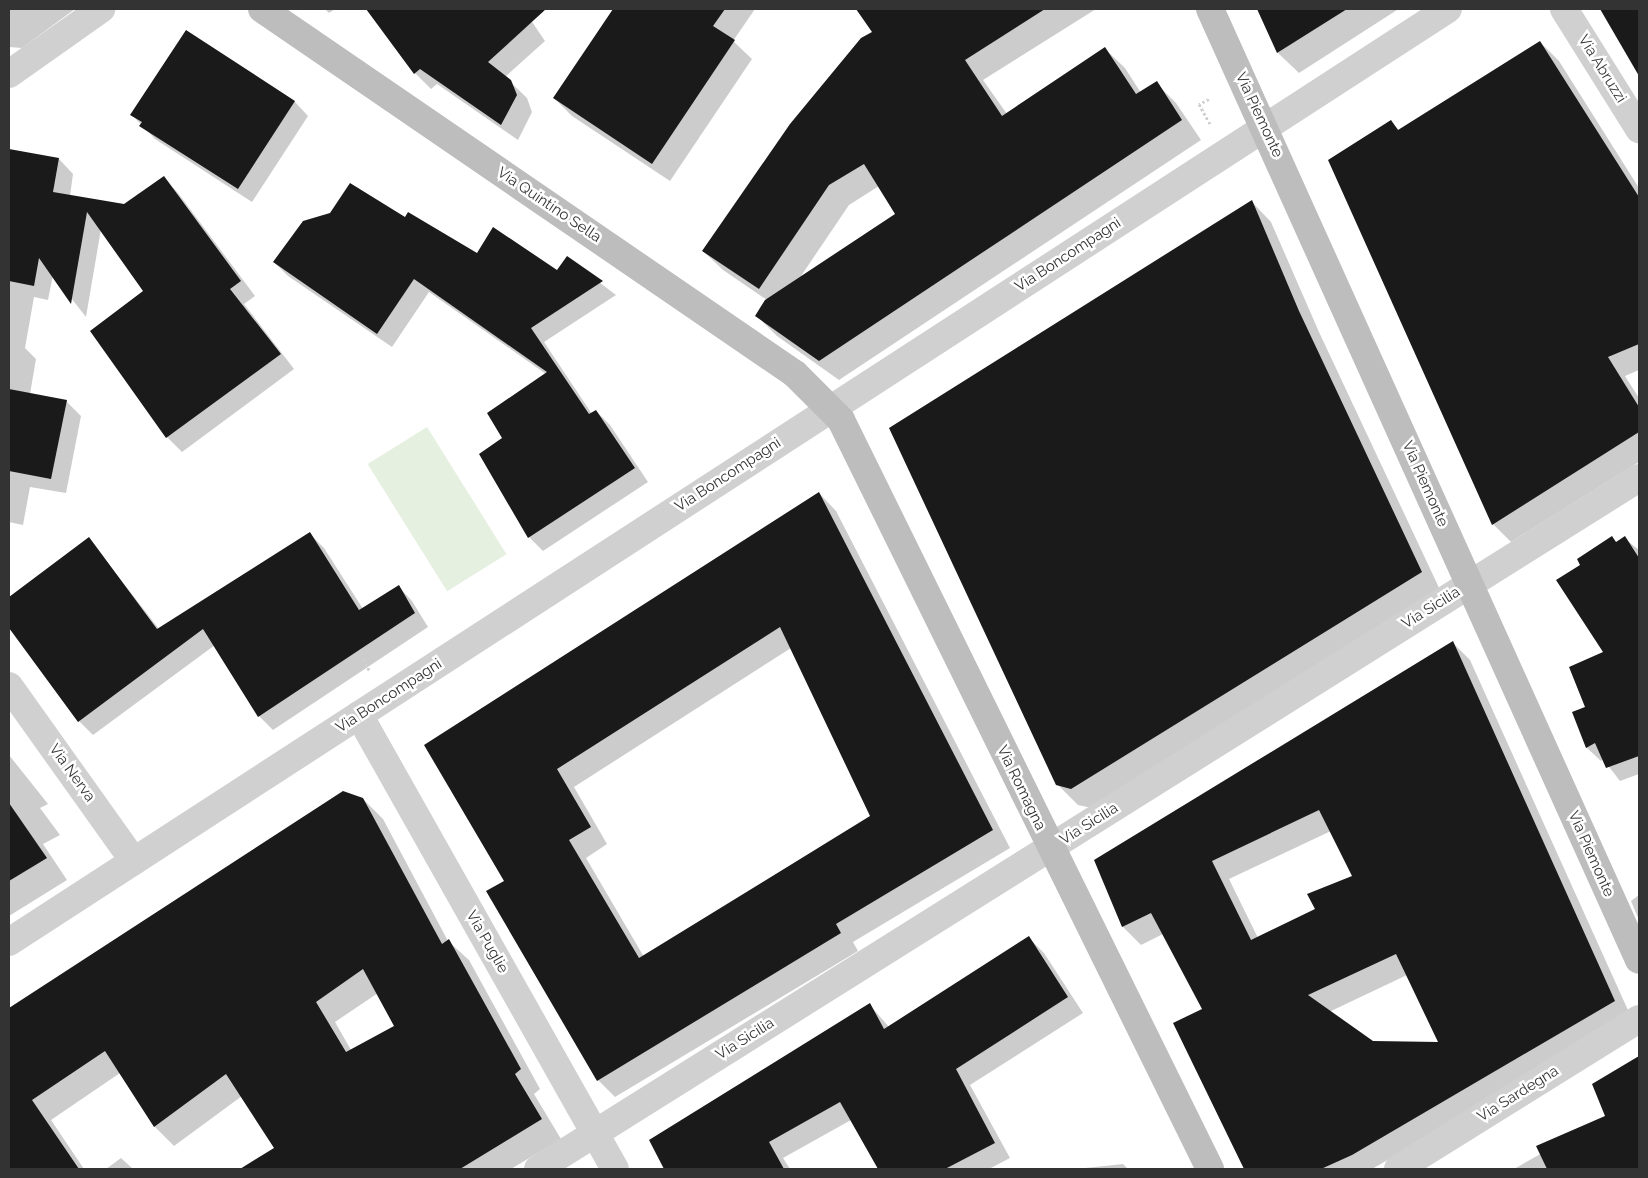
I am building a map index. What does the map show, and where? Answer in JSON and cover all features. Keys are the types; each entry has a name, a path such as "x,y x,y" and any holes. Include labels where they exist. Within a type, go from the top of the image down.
{"street":[{"path":"9,74 100,9"},
{"name":"Via Quintino Sella","path":"262,9 795,374 830,408"},
{"name":"Via Piemonte","path":"1210,9 1639,960"},
{"name":"Via Boncompagni","path":"9,942 830,408 1266,130 1448,9"},
{"name":"Via Abruzzi","path":"1564,9 1639,129"},
{"name":"Via Romagna","path":"830,408 852,439 1050,848 1210,1169"},
{"name":"Via Sicilia","path":"538,1169 1639,478"},
{"name":"Via Nerva","path":"9,686 134,861"},
{"name":"Via Puglie","path":"359,715 615,1169"},
{"name":"Via Sardegna","path":"1398,1169 1639,1019"}],"path":[{"path":"1209,99 1199,104 1210,125"}],"green space":[{"path":"427,427 506,554 447,591 368,464"}],"building":[{"path":"366,9 546,9 488,62 511,80 517,95 501,125 420,69 414,74"},
{"path":"613,9 725,9 713,26 735,40 652,164 553,98"},
{"path":"856,9 1045,9 965,60 1002,116 1105,47 1136,94 1157,81 1182,120 819,361 755,316 765,300 895,214 864,164 829,185 759,289 702,251 790,124 861,38 872,32"},
{"path":"1257,9 1347,9 1277,53"},
{"path":"1600,9 1639,9 1639,76"},
{"path":"186,30 295,101 238,189 139,126 142,122 130,115"},
{"path":"1540,41 1639,197 1639,344 1608,357 1639,407 1639,432 1492,525 1328,160 1391,120 1398,130"},
{"path":"9,149 59,158 53,192 124,204 164,176 241,281 230,289 281,354 166,438 90,331 143,291 87,212 71,304 39,258 34,286 9,281"},
{"path":"350,183 405,217 408,212 477,253 493,227 557,270 567,256 603,281 531,328 589,414 596,410 635,468 528,538 479,454 502,438 487,413 547,372 414,279 377,334 273,262 303,221 330,213"},
{"path":"1252,200 1299,311 1422,572 1071,789 1056,785 889,428"},
{"path":"9,389 67,400 51,479 9,471"},
{"path":"819,492 993,830 836,924 841,933 597,1081 486,891 504,881 424,745","holes":["780,627 870,816 639,958 569,840 591,827 557,769"]},
{"path":"310,532 359,610 399,585 415,613 258,717 203,629 78,722 9,628 9,597 89,537 157,629"},
{"path":"1612,536 1616,542 1625,536 1639,558 1639,756 1606,768 1595,743 1586,748 1572,712 1585,707 1569,667 1603,652 1556,580 1580,565 1577,559"},
{"path":"1453,641 1615,1001 1352,1155 1321,1169 1244,1169 1173,1023 1202,1009 1151,913 1122,927 1094,860","holes":["1319,810 1352,876 1307,894 1315,909 1251,940 1212,861","1396,954 1438,1042 1373,1041 1308,995"]},
{"path":"343,791 363,798 442,944 449,939 521,1069 515,1074 542,1119 460,1169 240,1169 274,1148 226,1074 154,1127 105,1051 32,1100 79,1169 9,1169 9,1008","holes":["363,969 394,1026 346,1052 316,1002"]},
{"path":"9,803 47,858 9,881"},
{"path":"1029,936 1068,997 956,1069 995,1143 945,1169 878,1169 840,1102 769,1142 784,1169 664,1169 649,1140 870,1003 884,1029"},
{"path":"1639,1056 1639,1169 1547,1169 1536,1146 1605,1116 1592,1084"}]}
